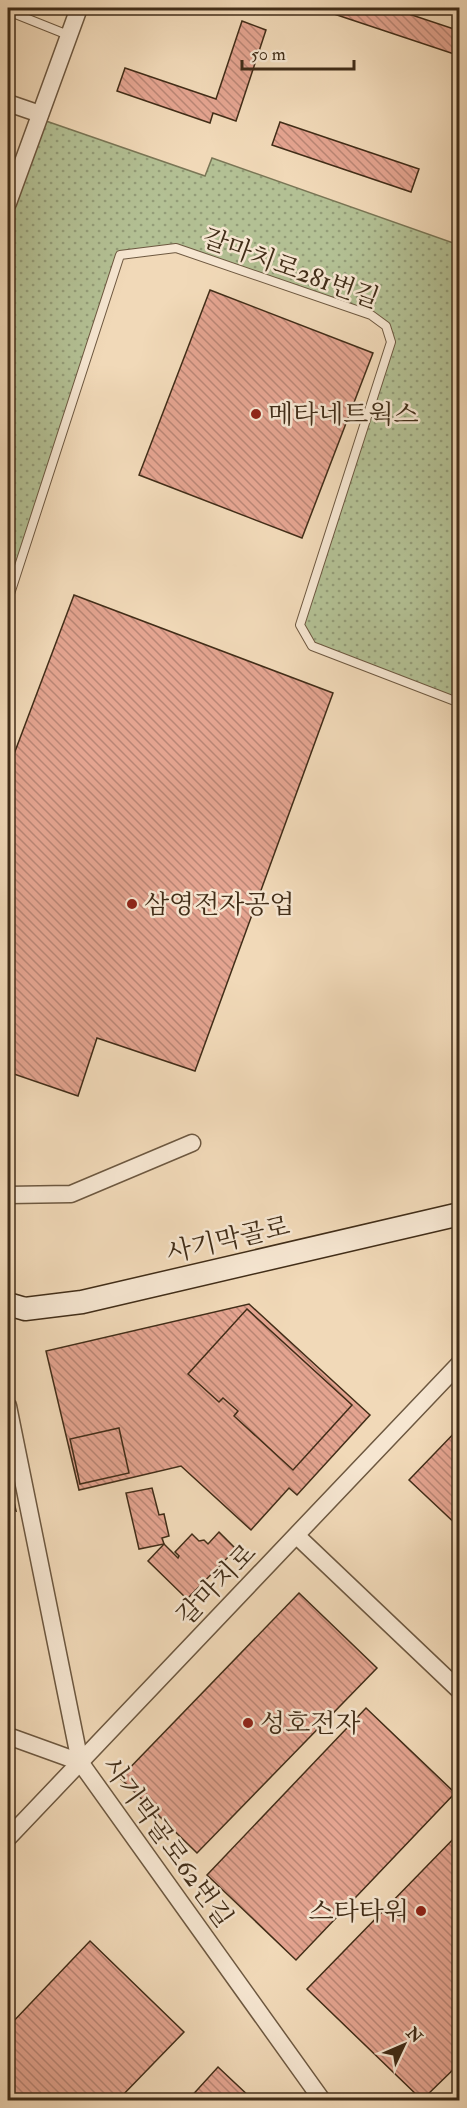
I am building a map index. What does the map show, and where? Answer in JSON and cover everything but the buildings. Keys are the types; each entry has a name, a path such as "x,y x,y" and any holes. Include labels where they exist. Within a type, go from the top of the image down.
{"street":[{"path":"8,203 79,8"},
{"path":"8,103 40,114"},
{"path":"8,1195 71,1194 192,1143"},
{"name":"사기막골로","path":"8,1304 25,1308 82,1302 459,1214"},
{"name":"갈마치로","path":"8,1838 459,1363"},
{"name":"사기막골로62번길","path":"8,1406 80,1762 322,2100"},
{"path":"297,1536 459,1691"},
{"path":"8,1736 80,1762"}],"lane":[{"path":"8,11 68,35"},
{"name":"갈마치로281번길","path":"8,600 120,255 176,248 371,315 386,326 391,342 300,625 312,646 459,704"}],"green space":[{"path":"46,121 205,176 212,158 459,245 459,700 312,646 300,625 391,342 386,326 371,315 176,248 120,255 8,600 8,215"}],"place":[{"name":"메타네트웍스","path":"256,414"},
{"name":"삼영전자공업","path":"132,904"},
{"name":"성호전자","path":"248,1723"},
{"name":"스타타워","path":"421,1911"}]}
